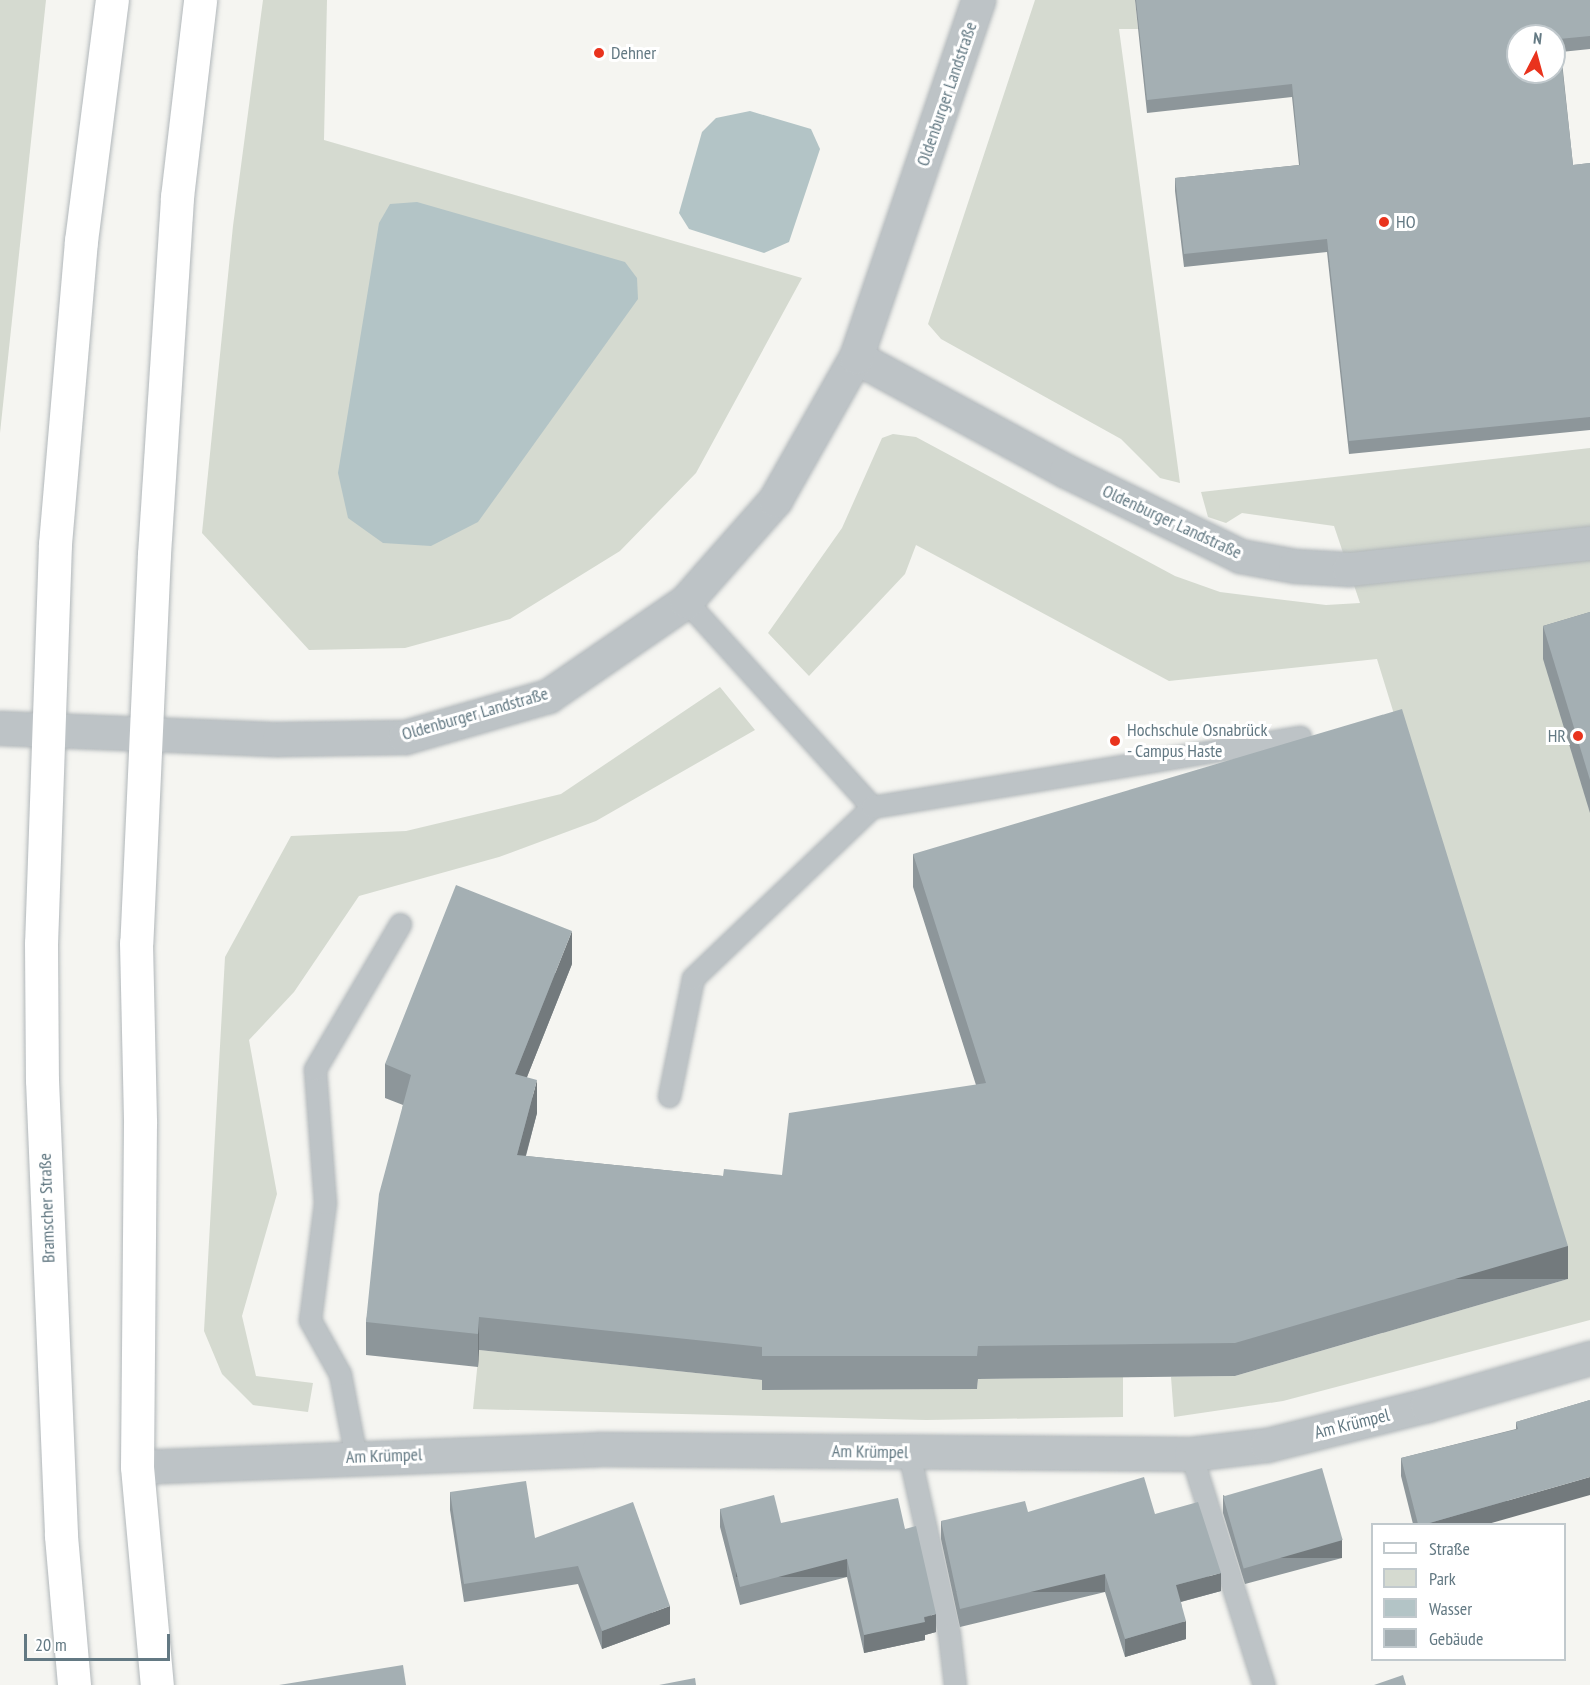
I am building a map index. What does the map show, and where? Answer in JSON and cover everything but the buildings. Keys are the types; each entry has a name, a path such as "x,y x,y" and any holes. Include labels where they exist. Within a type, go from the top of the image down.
{"main road":[{"name":"Bramscher Straße","path":"74,1685 61,1536 42,1080 47,730 55,544 81,241 112,0"},
{"path":"157,1685 137,1467 140,1123 136,943 154,554 177,198 200,0"}],"street":[{"name":"Oldenburger Landstraße","path":"0,728 147,734 405,737 548,696 686,601 775,500 856,357 978,0"},
{"name":"Oldenburger Landstraße","path":"856,357 1065,471 1240,556 1295,566 1349,569 1590,543"},
{"name":"Am Krümpel","path":"137,1467 599,1449 1191,1454 1267,1445 1427,1405 1590,1358"}],"lane":[{"path":"686,601 872,807"},
{"path":"669,1096 693,978 872,807 1300,737"},
{"path":"356,1457 340,1374 310,1320 325,1203 315,1069 400,924"},
{"path":"909,1453 949,1634 955,1685"},
{"path":"1191,1454 1264,1685"}],"green space":[{"path":"0,0 46,0 0,433"},
{"path":"263,0 327,0 324,140 802,278 696,473 620,551 510,619 405,648 309,650 202,533 233,226"},
{"path":"1035,0 1135,0 1138,29 1119,29 1180,483 1160,478 1121,439 941,339 928,324"},
{"path":"893,434 916,437 1175,576 1220,592 1326,605 1360,603 1334,526 1242,513 1226,523 1208,517 1201,492 1590,448 1590,1320 1283,1401 1174,1417 1171,1377 1235,1376 1568,1279 1377,659 1169,681 916,545 905,574 809,676 768,633 842,528 882,438"},
{"path":"720,687 755,730 596,821 499,857 359,896 294,992 249,1040 277,1194 242,1316 256,1376 313,1383 308,1412 253,1405 222,1374 204,1331 225,957 291,836 406,831 561,794"},
{"path":"479,1350 762,1380 763,1390 977,1389 978,1379 1123,1377 1123,1417 926,1420 473,1409"}],"water":[{"path":"750,111 811,129 820,149 789,242 764,253 689,229 679,213 702,132 716,118"},
{"path":"417,202 625,262 637,278 638,299 478,522 431,546 383,543 348,518 338,473 379,223 390,204"}],"place":[{"name":"Dehner","path":"599,53"},
{"name":"HO","path":"1384,222"},
{"name":"HR","path":"1578,736"},
{"name":"Hochschule Osnabrück - Campus Haste","path":"1115,741"}]}
